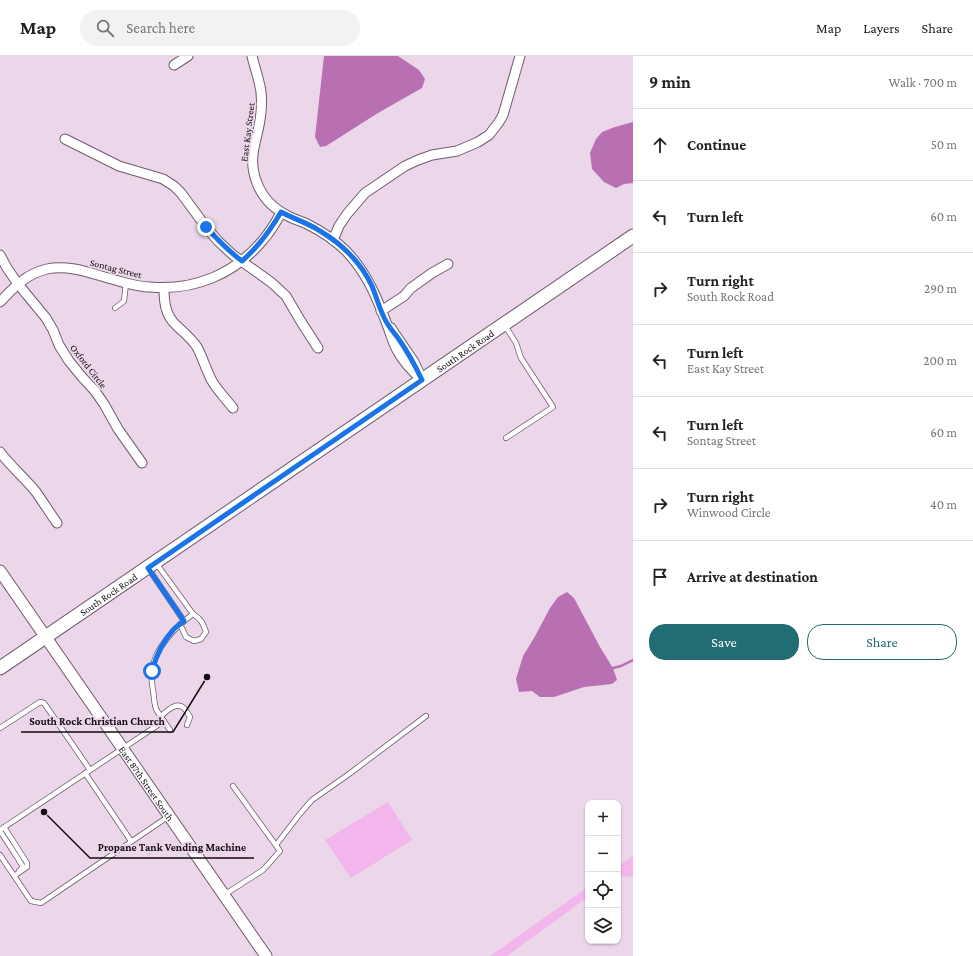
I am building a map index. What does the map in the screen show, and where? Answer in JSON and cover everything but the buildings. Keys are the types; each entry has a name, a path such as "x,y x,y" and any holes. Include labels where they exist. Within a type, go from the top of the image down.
{"main road":[{"name":"South Rock Road","path":"0,668 633,236"}],"street":[{"path":"174,65 188,56"},
{"name":"East Kay Street","path":"252,56 260,83 262,97 260,128 253,153 254,175 262,194 281,212 320,230 345,250 356,262 372,286 386,322 414,362 422,380"},
{"path":"333,240 346,214 365,193 405,166 432,155 457,151 478,142 489,135 500,122 503,115 520,56"},
{"path":"65,139 119,166 163,179 174,186 218,241 233,255 272,283 286,296 318,348"},
{"name":"Sontag Street","path":"0,302 24,279 36,272 48,269 71,268 126,283 149,287 164,288 204,281 215,277 242,261 263,240 281,212"},
{"name":"Oxford Circle","path":"0,255 18,284 46,318 59,345 69,361 82,378 95,391 118,429 142,463"},
{"path":"381,310 404,296 411,288 432,273 448,264"},
{"path":"164,288 164,301 166,309 174,324 195,344 212,381 233,408"},
{"path":"0,452 7,462 35,492 56,523"},
{"name":"East 87th Street South","path":"0,571 266,956"}],"lane":[{"path":"115,308 124,301 126,283"},
{"path":"504,324 516,343 521,358 553,407 506,438"},
{"path":"152,565 193,614 200,618 206,632 200,639 194,641 186,637 180,624"},
{"path":"152,565 184,621"},
{"path":"170,730 156,708 152,683 152,671 155,659 163,644 174,629 193,614"},
{"path":"0,728 40,702 44,703 131,841"},
{"path":"161,716 170,708 178,706 185,708 190,717 187,725"},
{"path":"276,845 312,800 426,716"},
{"path":"14,876 27,867 28,862 1,829 164,721"},
{"path":"224,895 263,870 280,850 233,786"},
{"path":"0,855 31,901 41,903 169,816"}],"shaded area":[{"path":"324,56 398,56 419,70 425,79 422,88 378,113 326,146 320,147 315,137"},
{"path":"633,122 633,183 624,184 616,188 604,182 592,169 590,153 596,139 602,132"},
{"path":"567,592 574,598 613,668 617,680 612,684 584,687 554,697 540,697 532,691 519,692 516,679 523,656 550,608 558,597"},
{"path":"388,802 412,840 351,878 325,840"},
{"path":"633,856 633,876 621,877 621,864"},
{"path":"585,889 585,899 507,956 490,956"}],"waterway":[{"path":"613,668 633,660"}],"place":[{"name":"South Rock Christian Church","path":"207,677"},
{"name":"Propane Tank Vending Machine","path":"44,812"}],"route":[{"path":"152,671 155,659 163,644 174,629 184,621 148,568 422,380 414,362 386,322 372,286 365,274 345,250 320,230 291,218 281,212 263,240 242,261 218,241 206,227"}]}
